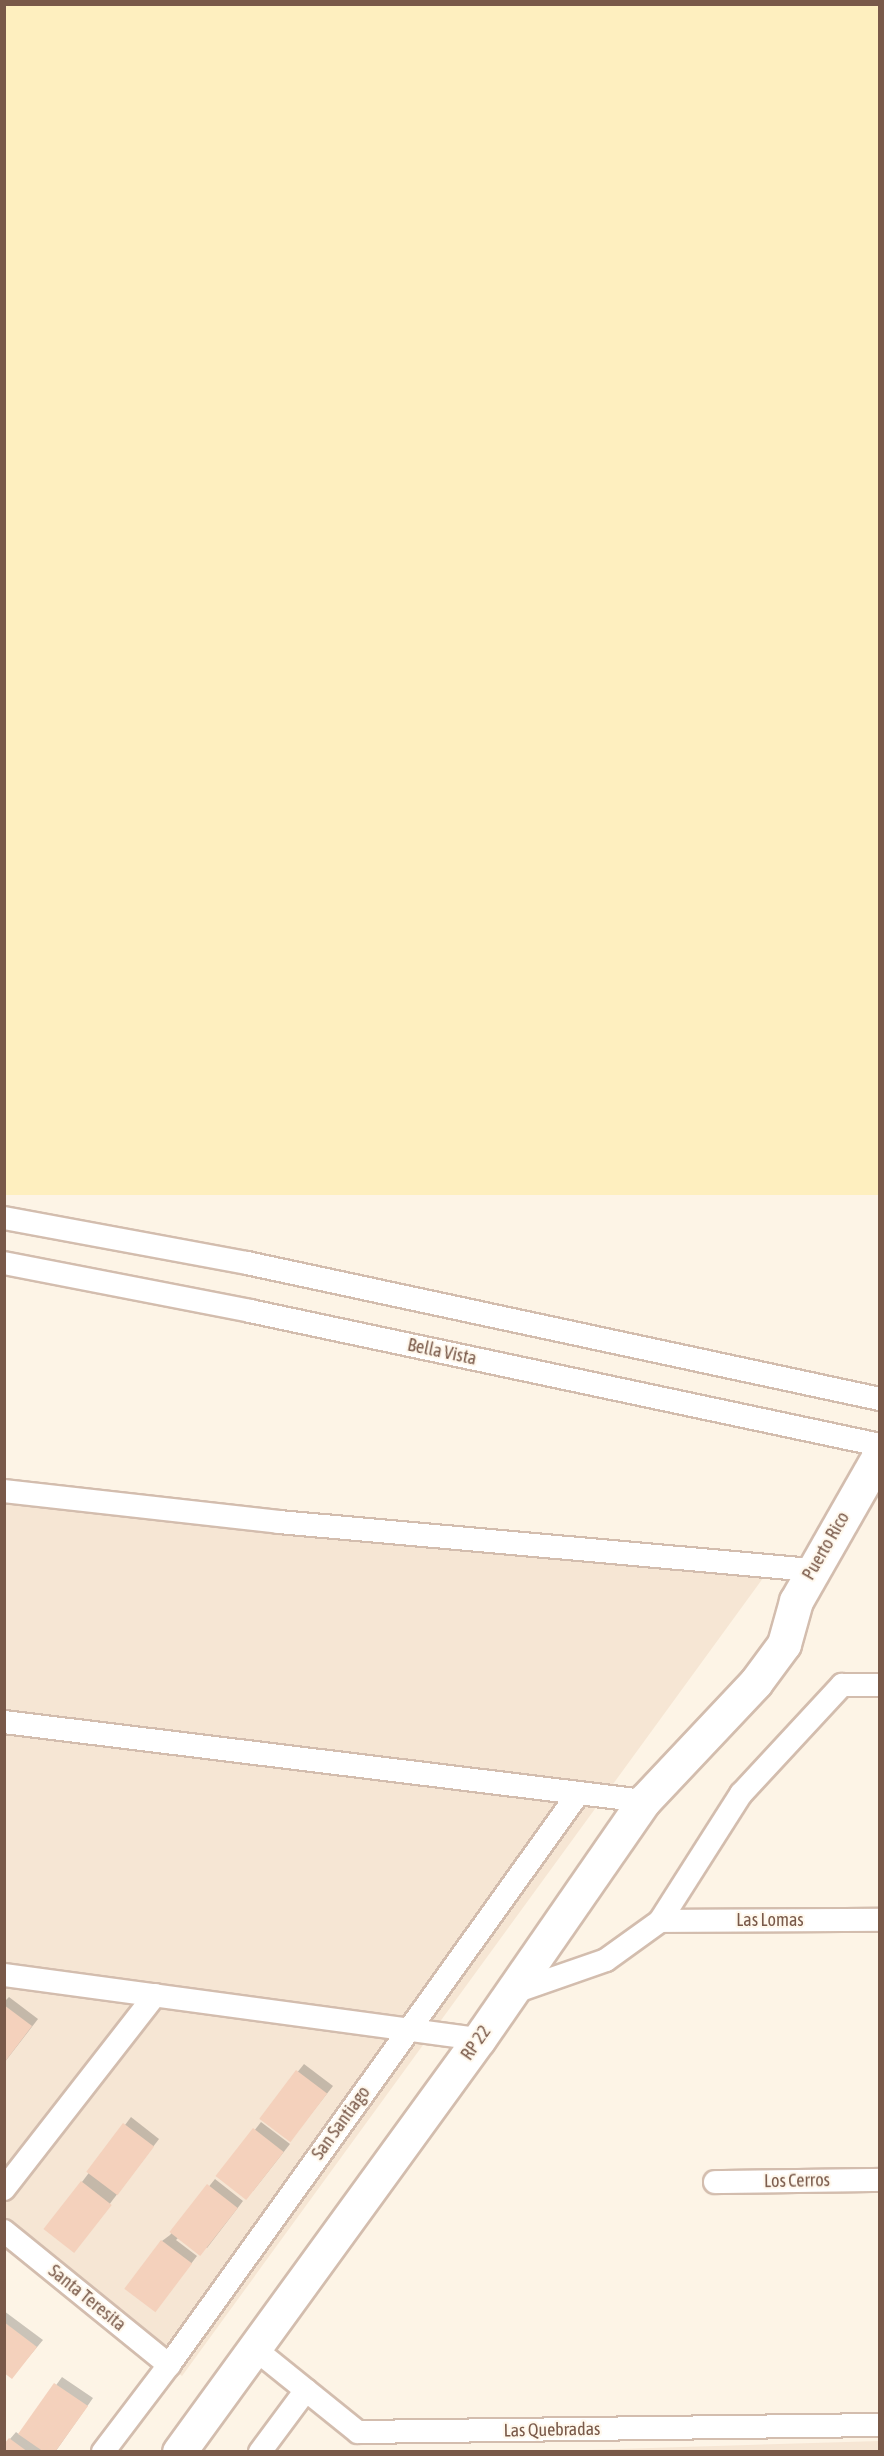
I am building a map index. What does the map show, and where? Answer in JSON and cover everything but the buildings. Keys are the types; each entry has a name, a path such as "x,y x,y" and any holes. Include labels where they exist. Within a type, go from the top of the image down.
{"street":[{"path":"4,1218 247,1263 879,1399"},
{"name":"Bella Vista","path":"4,1263 261,1313 879,1445"},
{"name":"Puerto Rico","path":"784,1644 796,1601 879,1454"},
{"path":"4,1491 279,1522 812,1570"},
{"name":"RP 22","path":"179,2451 479,2039 644,1801 756,1682 784,1644"},
{"path":"520,1990 606,1960 660,1921 741,1794 842,1686 879,1685"},
{"path":"4,1722 644,1801"},
{"name":"San Santiago","path":"103,2451 169,2365 578,1794"},
{"name":"Las Lomas","path":"660,1921 879,1920"},
{"path":"4,1975 479,2039"},
{"path":"4,2189 155,1995"},
{"name":"Los Cerros","path":"715,2182 879,2180"},
{"name":"Santa Teresita","path":"4,2231 169,2365"},
{"name":"Las Quebradas","path":"255,2349 358,2432 531,2441 879,2425"},
{"path":"260,2451 306,2390"}],"shaded area":[{"path":"4,1492 766,1574 182,2376 5,2230"},
{"path":"880,2441 879,2452 553,2451"}],"sand":[{"path":"5,4 879,4 879,1195 5,1195"}]}
